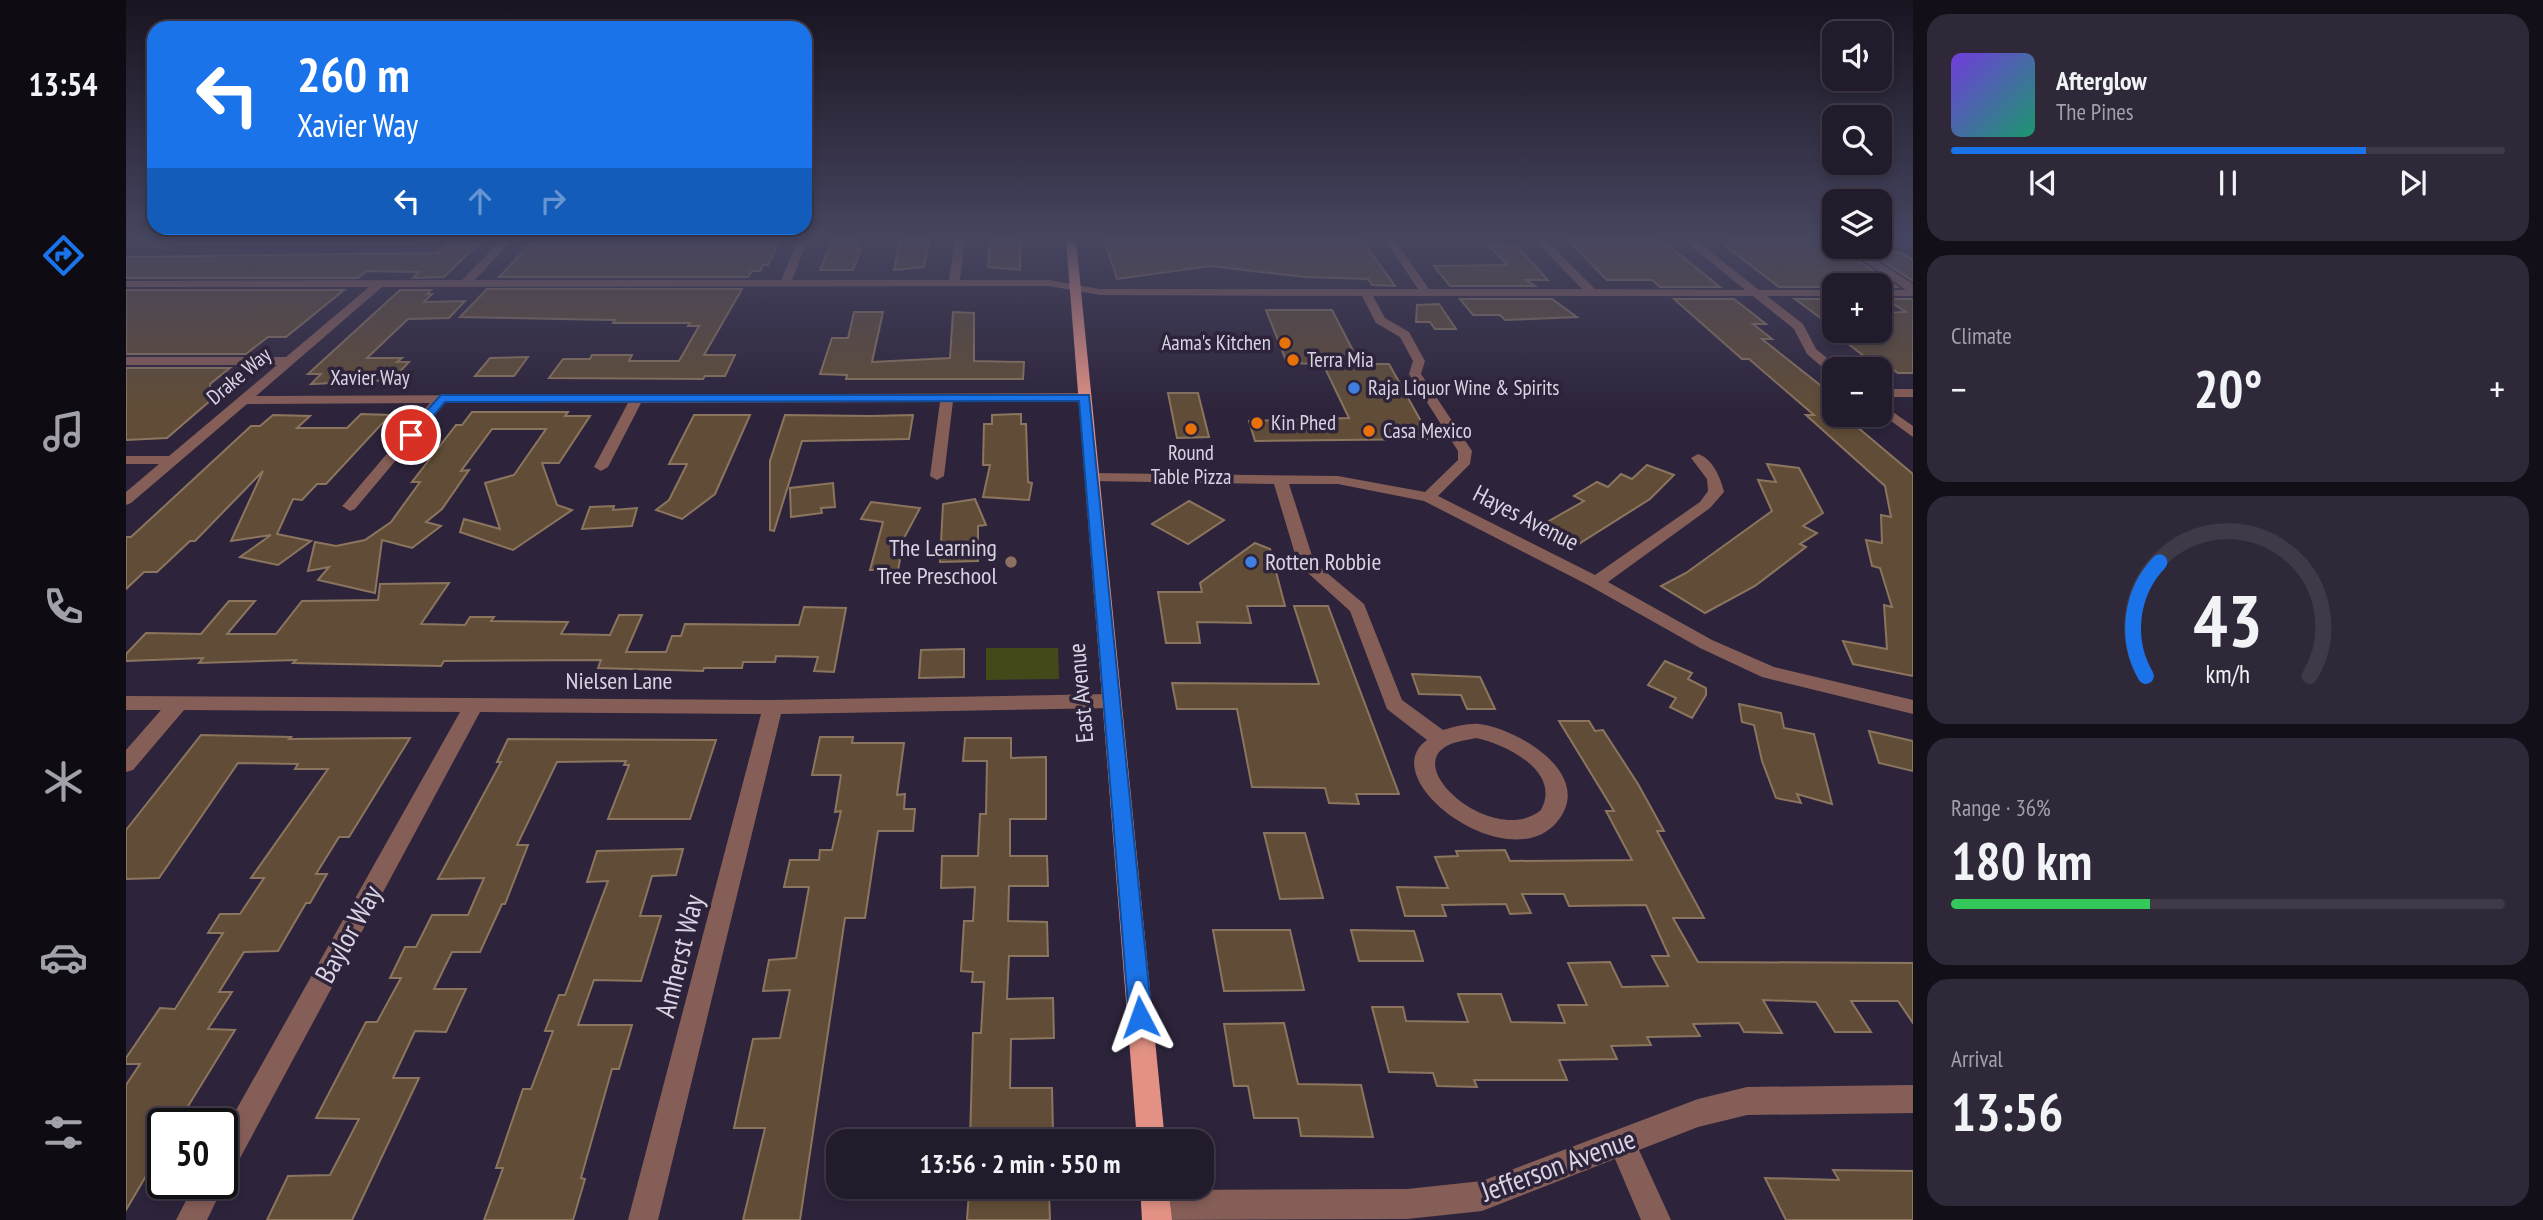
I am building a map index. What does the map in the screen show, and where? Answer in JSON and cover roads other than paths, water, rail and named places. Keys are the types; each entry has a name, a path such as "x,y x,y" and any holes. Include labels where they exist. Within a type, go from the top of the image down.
{"main road":[{"name":"East Avenue","path":"1077,297 1150,1129"}],"street":[{"name":"Drake Way","path":"126,500 364,297"},
{"path":"1368,297 1380,320 1405,335 1419,361 1415,373 1465,452 1465,461 1428,497"},
{"path":"1761,297 1799,327 1811,351 1822,360"},
{"path":"126,361 290,361"},
{"path":"1892,393 1913,393"},
{"name":"Xavier Way","path":"243,400 1085,397"},
{"path":"937,476 947,398"},
{"path":"350,506 441,399"},
{"path":"601,467 636,400"},
{"path":"1892,416 1913,433"},
{"path":"1596,582 1705,505 1717,492 1714,480 1698,458"},
{"path":"126,460 173,460"},
{"name":"Hayes Avenue","path":"1091,477 1280,478 1362,482 1428,497 1596,582 1706,644 1769,672 1913,707"},
{"path":"1280,478 1306,564 1358,608 1394,704 1439,738"},
{"name":"Nielsen Lane","path":"126,703 773,707 1111,701"},
{"path":"126,764 178,704"},
{"name":"Baylor Way","path":"238,1134 474,705"},
{"name":"Amherst Way","path":"643,1220 773,707"},
{"path":"1476,731 1519,744 1537,758 1550,774 1557,790 1556,806 1547,819 1531,827 1511,830 1489,827 1467,818 1441,799 1426,776 1424,761 1429,748 1439,738 1455,732 1476,731"},
{"name":"Jefferson Avenue","path":"1156,1204 1407,1204 1482,1196 1698,1113 1747,1101 1913,1099"},
{"path":"1621,1141 1656,1220"},
{"path":"191,1220 202,1199"}],"place":[{"name":"Aama's Kitchen","path":"1285,343"},
{"name":"Terra Mia","path":"1293,360"},
{"name":"Raja Liquor Wine & Spirits","path":"1354,388"},
{"name":"Kin Phed","path":"1257,423"},
{"name":"Round Table Pizza","path":"1191,429"},
{"name":"Casa Mexico","path":"1369,431"},
{"name":"The Learning Tree Preschool","path":"1011,562"},
{"name":"Rotten Robbie","path":"1251,562"}]}
